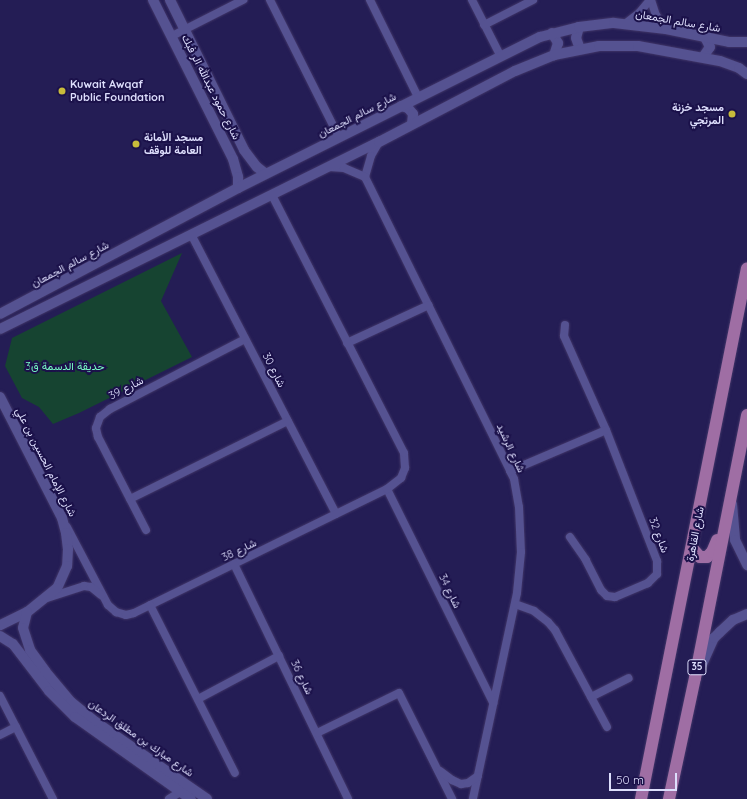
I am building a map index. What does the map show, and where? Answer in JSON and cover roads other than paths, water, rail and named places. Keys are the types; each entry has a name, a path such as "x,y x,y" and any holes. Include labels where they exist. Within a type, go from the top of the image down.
{"main road":[{"name":"شارع القاهرة","path":"641,799 747,268"},
{"path":"692,548 700,557 707,557 712,552 716,542 723,534 747,414"},
{"name":"35","path":"669,799 695,678 723,534"}],"street":[{"name":"شارع حمود عبدالله الر فبك","path":"153,0 233,159 238,177 238,188"},
{"name":"شارع حمود عبدالله الر فبك","path":"170,0 244,150 257,167 266,174"},
{"path":"172,36 243,0"},
{"path":"270,0 339,137"},
{"path":"370,0 418,97"},
{"path":"472,0 500,55"},
{"path":"484,24 533,0"},
{"path":"625,24 639,13 650,0 656,15 666,29"},
{"name":"شارع سالم الجمعان","path":"0,314 238,188 500,55 525,43 552,33 602,24 625,24 666,29 729,42 747,42"},
{"path":"579,27 576,38 580,49"},
{"path":"552,33 558,43 554,55"},
{"path":"703,57 710,48 705,37"},
{"path":"0,329 192,236 379,142 515,71 554,55 599,46 628,45 703,57 728,63 747,74"},
{"path":"401,106 408,108 413,114 412,124"},
{"path":"329,166 344,168 365,177 368,162 379,142"},
{"name":"شارع الرشيد","path":"365,177 510,471 518,501 521,542 520,570 515,604 473,799"},
{"name":"شارع 38","path":"62,518 104,598 112,609 123,615 134,613 387,489 398,482 403,475 405,468 405,456 272,195"},
{"name":"شارع 30","path":"192,236 336,514"},
{"path":"146,237 142,243 143,248 146,253 154,254"},
{"path":"347,343 428,305"},
{"name":"شارع 32","path":"565,325 564,336 606,430 658,561 656,574 648,583 615,597 607,596 601,590 586,560 570,537"},
{"name":"شارع 39","path":"146,530 98,437 96,428 100,417 110,409 245,339"},
{"name":"شارع الإمام الحسين بن علي","path":"0,397 62,518 68,539 67,566 60,584 44,600 27,612 0,625"},
{"path":"130,499 288,421"},
{"path":"510,471 606,430"},
{"name":"شارع 34","path":"387,489 493,703"},
{"path":"730,493 735,540 747,565"},
{"name":"شارع 36","path":"234,564 348,799"},
{"name":"شارع 38","path":"44,600 84,586 91,587 104,598"},
{"path":"515,604 534,611 548,622 554,630 607,727"},
{"path":"150,605 235,773"},
{"name":"شارع مبارك بن مطلق الردعان","path":"27,612 23,628 30,650 68,699 92,720 185,789 191,799"},
{"path":"695,678 714,638 733,620 747,614"},
{"name":"شارع مبارك بن مطلق الردعان","path":"0,636 13,644 49,691 75,717 185,789 207,799"},
{"path":"198,699 279,656"},
{"path":"591,697 629,678"},
{"path":"317,733 399,693 452,799"},
{"path":"0,696 53,799"},
{"path":"0,735 16,727"},
{"path":"437,767 448,778 458,783 468,783 478,776"},
{"path":"168,799 185,789"}],"place":[{"name":"Kuwait Awqaf Public Foundation","path":"62,91"},
{"name":"مسجد خزنة المرتجي","path":"732,114"},
{"name":"مسجد الأمانة العامة للوقف","path":"136,144"}],"park label":[{"name":"حديقة الدسمة ق3","path":"65,366"}]}
